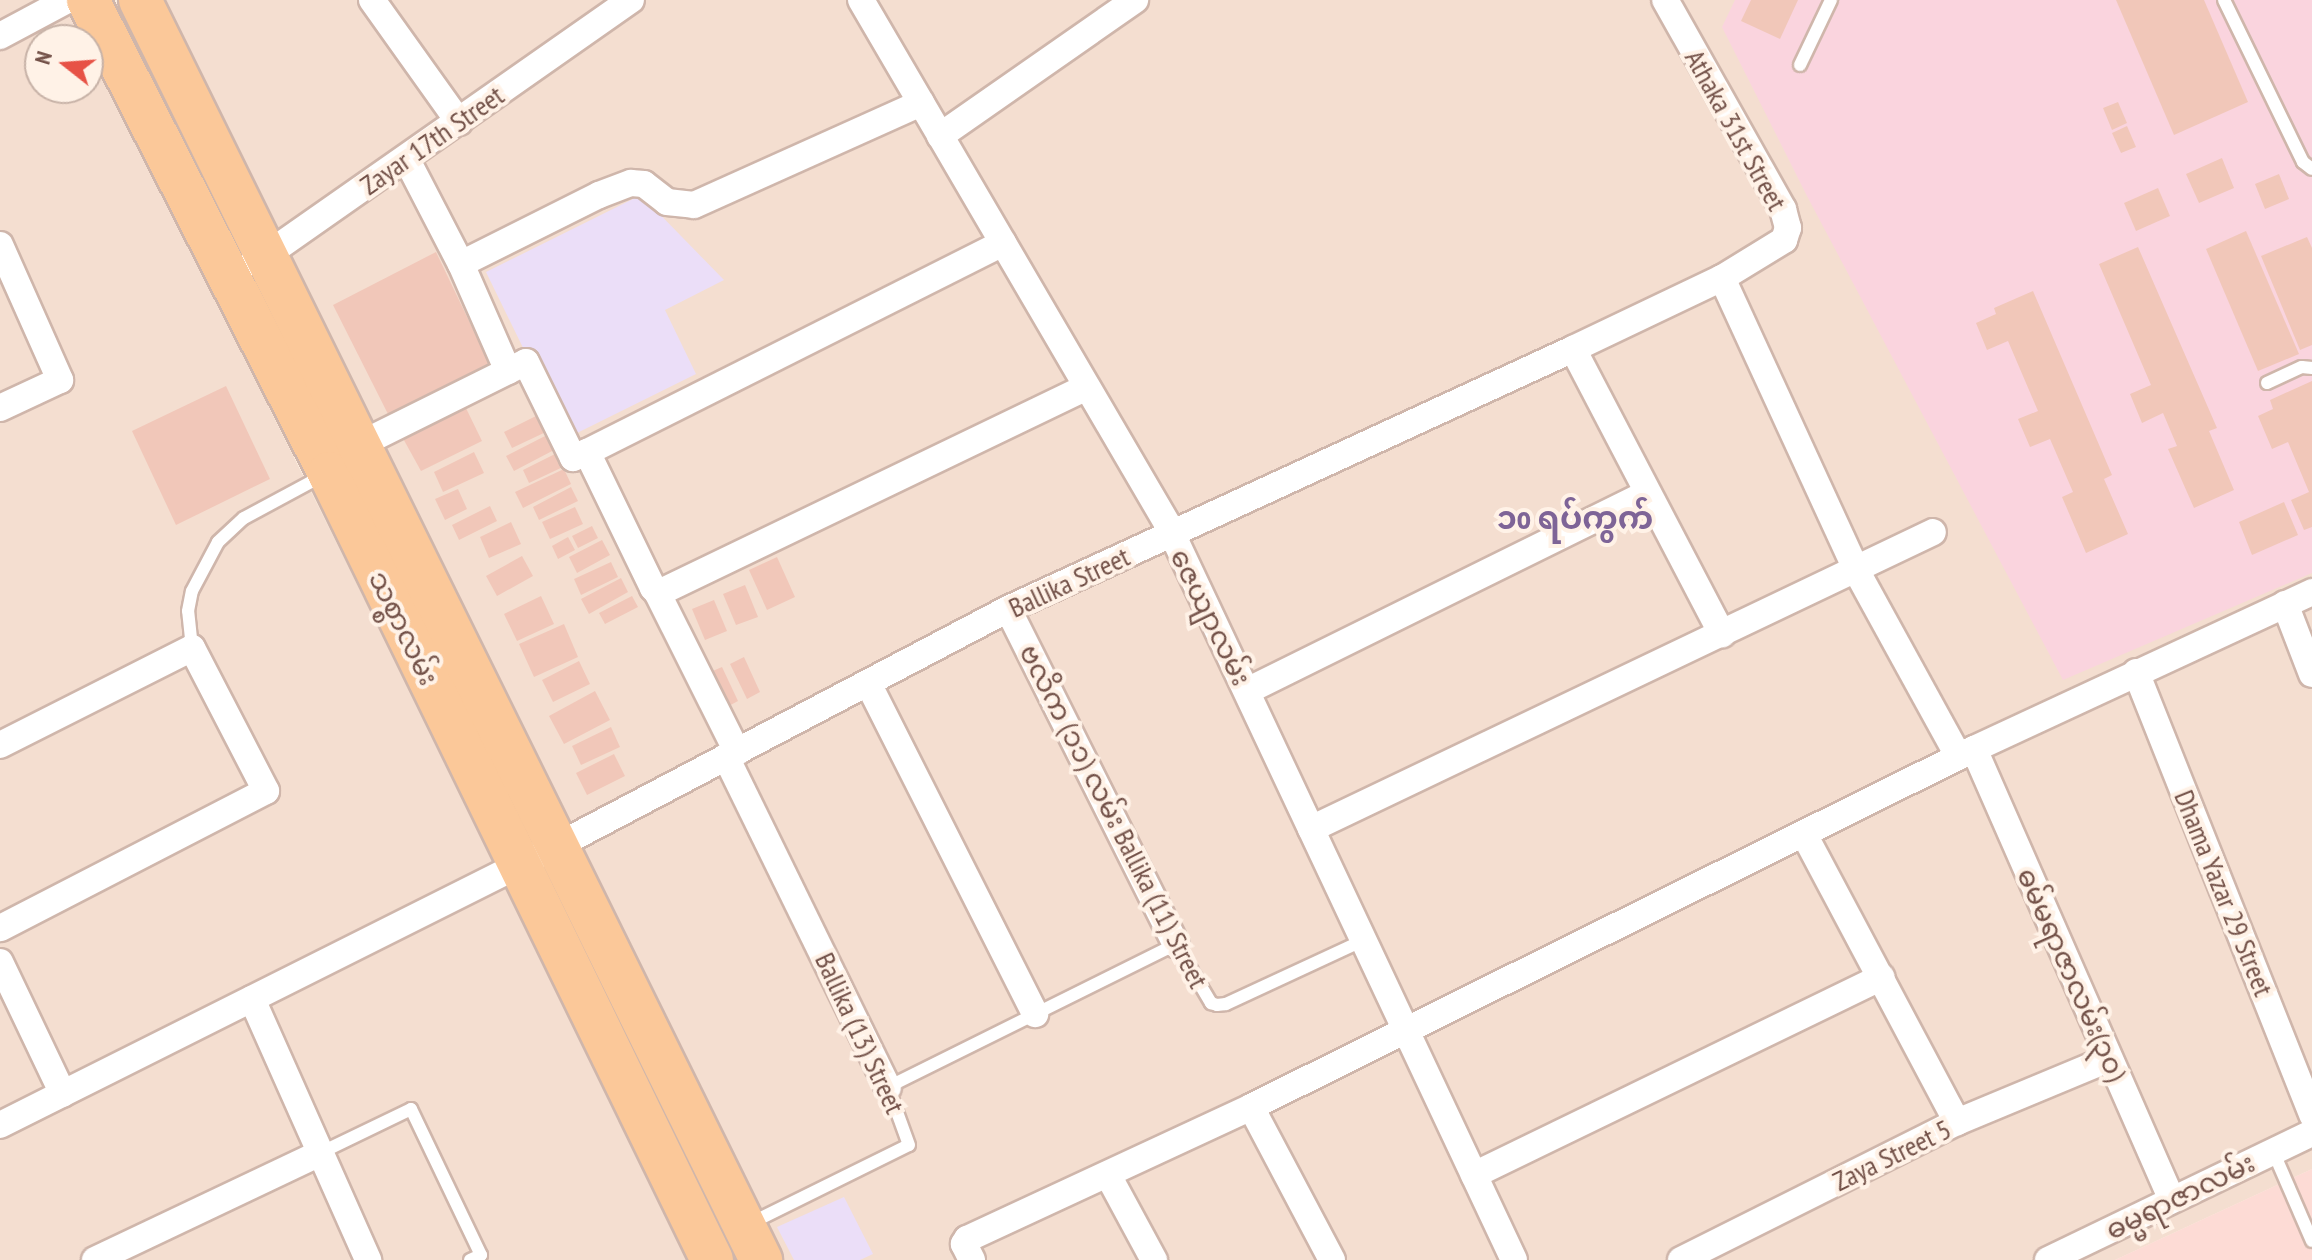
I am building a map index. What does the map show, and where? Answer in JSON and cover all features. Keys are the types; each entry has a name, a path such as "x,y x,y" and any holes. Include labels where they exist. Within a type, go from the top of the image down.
{"main road":[{"name":"သစ္စာလမ်း","path":"88,0 329,473 712,1260"},
{"name":"သစ္စာလမ်း","path":"140,0 335,390 752,1243"},
{"path":"297,409 335,390"}],"street":[{"path":"0,36 67,0"},
{"path":"372,0 459,122"},
{"name":"Zayar 17th Street","path":"228,273 268,254 631,0"},
{"name":"ဇေယျာလမ်း","path":"861,0 1171,535 1514,1260"},
{"path":"940,136 1135,0"},
{"name":"Athaka 31st Street","path":"1665,0 1783,209 1788,228 1784,240 1722,278"},
{"path":"461,264 599,195 631,183 644,184 667,202 694,205 921,103"},
{"path":"406,158 461,264 508,371"},
{"path":"361,444 526,362 573,458 1003,243"},
{"path":"0,245 60,380 0,408"},
{"name":"Ballika Street","path":"0,1125 518,866 1008,609 1722,278"},
{"name":"ဓမ်မရာဇာလမ်း(၃၀)","path":"1722,278 1856,570 1966,753 2171,1198"},
{"path":"1573,349 1722,634"},
{"path":"657,592 1087,387"},
{"name":"Ballika (13) Street","path":"587,452 657,592 888,1087"},
{"path":"1247,691 1647,493"},
{"path":"1311,829 1933,532"},
{"path":"968,1252 967,1239 1251,1107 1805,836 1966,753 2312,592"},
{"path":"2285,604 2312,674"},
{"name":"ဗလိက (၁၁) လမ်း Ballika (11) Street","path":"1008,609 1176,944"},
{"path":"0,745 192,648 266,791 0,928"},
{"name":"Dhama Yazar 29 Street","path":"2136,672 2312,1115"},
{"path":"868,683 1035,1014"},
{"path":"1805,836 1957,1122"},
{"path":"0,962 63,1094"},
{"path":"1474,1175 1881,977"},
{"path":"252,999 368,1260"},
{"name":"Zaya Street 5","path":"1681,1260 1957,1122 2108,1059"},
{"path":"1251,1107 1332,1260"},
{"name":"ဓမ္မရာဇာလမ်း","path":"2048,1260 2171,1198 2312,1133"},
{"path":"95,1260 320,1153"},
{"path":"1108,1175 1154,1260"}],"lane":[{"path":"1800,65 1831,0"},
{"path":"2224,0 2303,162 2312,169"},
{"path":"2267,383 2302,367 2312,368"},
{"path":"192,648 188,611 192,591 218,542 244,518 329,473"},
{"name":"ဗလိက (၁၁) လမ်း Ballika (11) Street","path":"1176,944 1211,1003 1217,1005 1226,1004 1362,941"},
{"path":"888,1087 1176,944"},
{"name":"Ballika (13) Street","path":"752,1243 909,1145 888,1087"},
{"path":"320,1153 411,1109 481,1255 470,1260"},
{"path":"2273,1151 2312,1241"}],"shaded area":[{"path":"0,0 67,0 79,24 24,24 24,104 104,104 104,75 693,1260 0,1260"},
{"path":"157,0 2312,0 2312,1169 2115,1260 773,1260"},
{"path":"1735,0 2312,0 2312,573 2063,680 1807,196 1722,27"},
{"path":"641,195 724,280 665,310 696,374 567,438 486,272"},
{"path":"2312,1169 2312,1260 2115,1260"},
{"path":"844,1197 873,1254 860,1260 794,1260 777,1227"}],"building":[{"path":"1751,0 1798,0 1780,39 1741,21"},
{"path":"2116,0 2204,0 2248,102 2174,135"},
{"path":"2118,102 2127,123 2112,130 2103,108"},
{"path":"2127,126 2136,147 2121,153 2112,133"},
{"path":"2222,158 2234,188 2199,203 2186,174"},
{"path":"2279,174 2289,199 2265,209 2255,184"},
{"path":"2158,188 2170,216 2136,231 2124,203"},
{"path":"2246,231 2299,354 2258,371 2206,249"},
{"path":"2307,237 2312,248 2312,345 2300,350 2261,256"},
{"path":"2138,247 2217,428 2209,431 2234,490 2194,508 2168,449 2177,446 2163,413 2142,423 2130,394 2151,385 2099,264"},
{"path":"436,252 492,369 390,418 333,305"},
{"path":"2033,291 2112,475 2104,479 2128,534 2086,553 2062,497 2073,492 2050,439 2030,447 2018,419 2038,411 2008,341 1987,350 1976,323 1996,314 1994,308"},
{"path":"2312,381 2312,527 2304,530 2291,500 2309,492 2288,442 2272,449 2258,416 2273,409 2270,400"},
{"path":"226,386 270,479 176,525 132,431"},
{"path":"463,402 482,441 421,471 400,433"},
{"path":"540,414 548,431 512,448 504,432"},
{"path":"547,435 554,450 514,471 506,456"},
{"path":"474,452 484,473 443,492 434,472"},
{"path":"559,452 565,466 529,483 523,470"},
{"path":"564,469 571,484 523,508 515,492"},
{"path":"571,487 578,501 539,520 533,507"},
{"path":"458,489 467,509 445,520 435,499"},
{"path":"2284,502 2298,535 2252,555 2239,522"},
{"path":"490,506 497,521 459,540 452,525"},
{"path":"575,507 583,524 550,539 542,522"},
{"path":"511,522 521,544 489,558 480,537"},
{"path":"592,526 598,538 578,548 572,536"},
{"path":"568,537 575,550 558,559 552,546"},
{"path":"602,540 610,555 577,573 569,557"},
{"path":"522,556 533,576 497,596 486,576"},
{"path":"777,557 795,597 767,610 749,570"},
{"path":"611,562 618,577 581,595 574,579"},
{"path":"621,578 628,592 589,614 581,599"},
{"path":"745,585 758,617 736,625 723,594"},
{"path":"541,596 554,624 517,641 504,614"},
{"path":"632,596 638,607 605,624 599,613"},
{"path":"714,600 727,631 705,640 692,609"},
{"path":"564,624 578,657 534,677 519,644"},
{"path":"744,657 760,692 747,699 730,664"},
{"path":"579,661 590,684 553,702 542,680"},
{"path":"722,667 738,701 725,708 708,673"},
{"path":"595,691 610,720 564,744 549,716"},
{"path":"611,727 620,747 581,765 572,746"},
{"path":"614,754 625,776 587,795 576,773"}],"district":[{"name":"၁o ရပ်ကွက်","path":"1575,517"}]}
